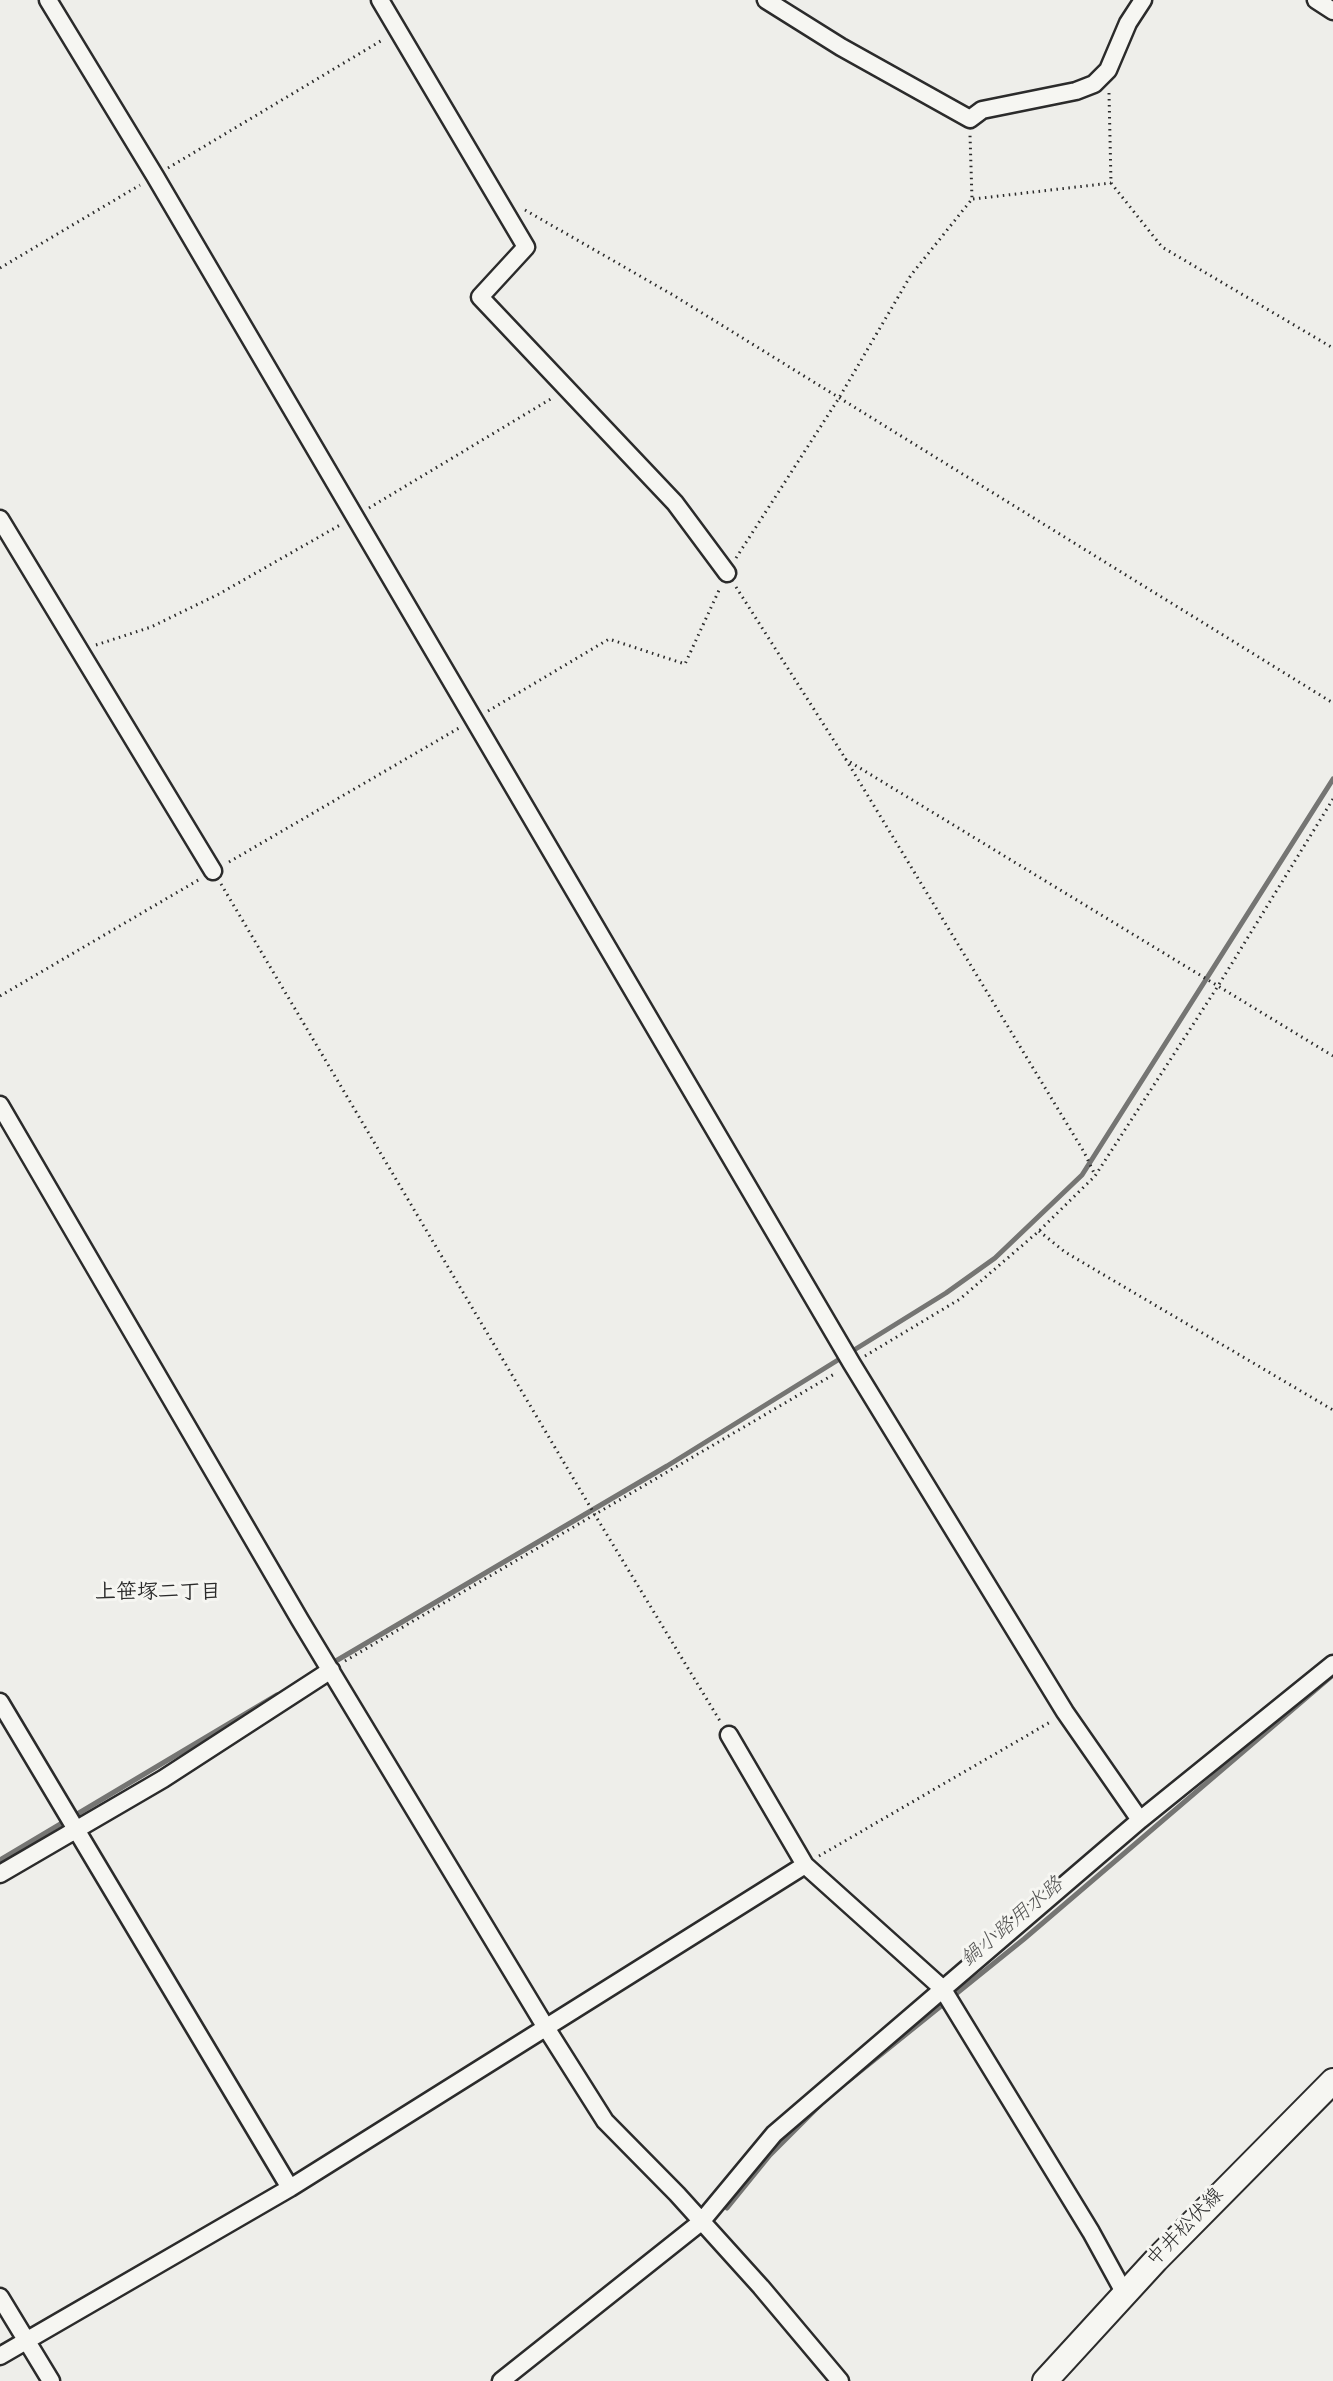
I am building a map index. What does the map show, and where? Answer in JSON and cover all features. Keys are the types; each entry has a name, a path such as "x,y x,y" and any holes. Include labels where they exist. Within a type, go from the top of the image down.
{"main road":[{"name":"中井松伏線","path":"1045,2381 1125,2294 1333,2081"}],"street":[{"path":"48,0 155,176 852,1364 1065,1712 1140,1820"},
{"path":"380,0 526,247 480,297 675,503 727,573"},
{"path":"766,0 841,47 970,119 982,110 1076,91 1095,84 1108,70 1128,23 1143,0"},
{"path":"1316,0 1333,11"},
{"path":"3,530 81,651 213,872"},
{"path":"0,1105 331,1670 545,2026 605,2121 813,2345 840,2381"},
{"path":"501,2381 701,2222 774,2134 1140,1820 1333,1664"},
{"path":"0,1874 163,1779 331,1670"},
{"path":"0,1702 290,2188"},
{"path":"729,1735 805,1865 942,1989 1091,2232 1125,2294"},
{"path":"0,2356 290,2188 545,2026 681,1945 805,1865"},
{"path":"0,2297 51,2381"}],"path":[{"path":"0,268 399,30"},
{"path":"1108,70 1111,183 1162,247 1333,348"},
{"path":"839,398 910,274 972,199 970,119"},
{"path":"972,199 1111,183"},
{"path":"496,194 673,295 1333,703"},
{"path":"81,651 151,627 219,594 566,390"},
{"path":"727,573 845,758 1084,1152 1095,1176"},
{"path":"845,758 1333,1056"},
{"path":"331,1670 960,1299 1039,1231 1095,1176 1218,986 1333,799"},
{"path":"213,872 595,1515 729,1735"},
{"path":"1039,1231 1065,1252 1333,1410"},
{"path":"805,1865 1065,1712"}],"waterway":[{"path":"329,1665 667,1466 946,1293 995,1258 1082,1175 1333,779"},
{"name":"鍋小路用水路","path":"848,2081 1024,1939 1333,1675"},
{"path":"0,1860 277,1695"},
{"name":"鍋小路用水路","path":"727,2208 770,2155 820,2105"}],"district":[{"name":"上笹塚二丁目","path":"158,1595"}]}
